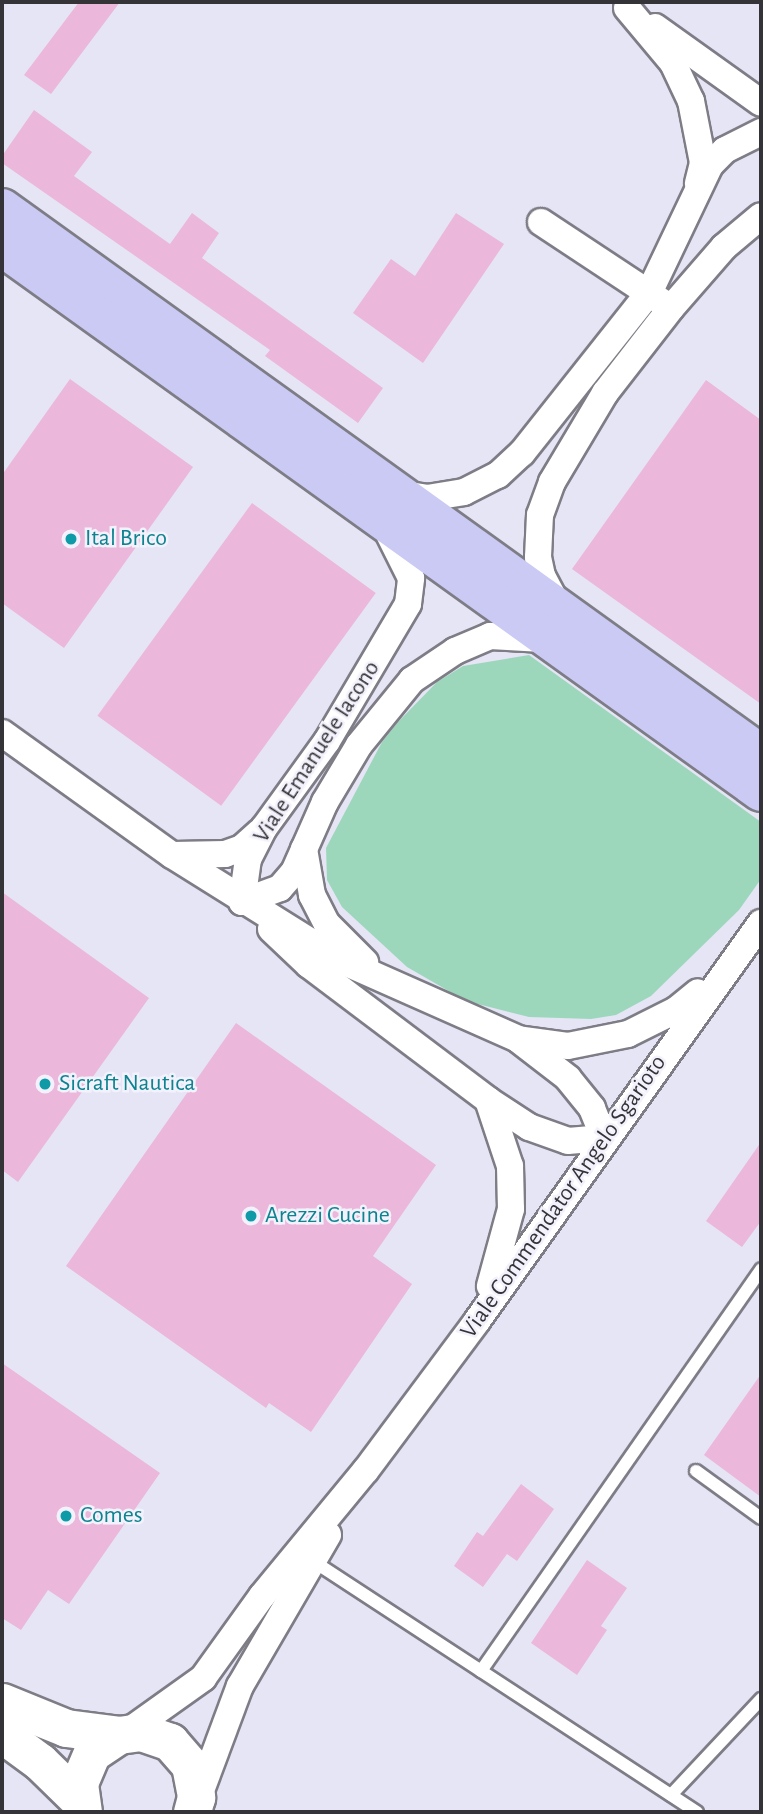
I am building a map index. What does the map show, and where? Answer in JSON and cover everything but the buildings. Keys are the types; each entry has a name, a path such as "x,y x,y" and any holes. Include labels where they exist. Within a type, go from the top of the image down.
{"main road":[{"path":"2,208 387,503 557,626 761,792"},
{"path":"2,247 387,503"},
{"path":"557,626 761,754"}],"street":[{"path":"623,5 761,103"},
{"path":"623,5 673,63 691,101 703,163 696,195"},
{"path":"387,503 446,496 498,475 547,425 649,293 710,165 726,150 761,132"},
{"path":"541,222 671,308"},
{"path":"557,626 541,576 538,557 540,515 546,495 605,393 671,308 756,222"},
{"name":"Viale Emanuele Iacono","path":"387,503 411,578 408,604 327,741 264,828 246,868 242,902 280,888 304,849 359,745 412,680 455,651 490,636 519,634 557,626"},
{"path":"2,733 242,902 340,960 409,994 518,1039 568,1046 628,1034 676,1010 724,971"},
{"path":"172,855 225,854 242,848 264,828"},
{"path":"304,849 312,895 327,924 351,951 409,994"},
{"path":"242,902 309,965 488,1100 529,1127 568,1141 604,1138 592,1108 568,1078 518,1039"},
{"name":"Viale Commendator Angelo Sgarioto","path":"366,1470 477,1321 604,1138 759,926"},
{"path":"477,1321 502,1251 511,1209 510,1166 488,1100"},
{"path":"203,1796 240,1686 366,1470"},
{"path":"81,1808 83,1767 104,1742 123,1734 203,1678 262,1596 366,1470"},
{"path":"2,1702 66,1728 156,1735 170,1742 190,1765 203,1796"},
{"path":"2,1734 40,1762 81,1808"}],"lane":[{"path":"481,1671 761,1269"},
{"path":"696,1471 761,1518"},
{"path":"313,1562 697,1812"},
{"path":"671,1795 761,1699"}],"shaded area":[{"path":"2,2 761,2 761,1812 2,1812"}],"green space":[{"path":"529,655 761,822 761,879 739,910 651,996 616,1015 591,1019 529,1017 466,1001 407,967 342,907 327,880 326,848 382,742 398,722 437,682 463,666"}],"place":[{"name":"Ital Brico","path":"71,539"},
{"name":"Sicraft Nautica","path":"45,1084"},
{"name":"Arezzi Cucine","path":"251,1216"},
{"name":"Comes","path":"66,1516"}]}
